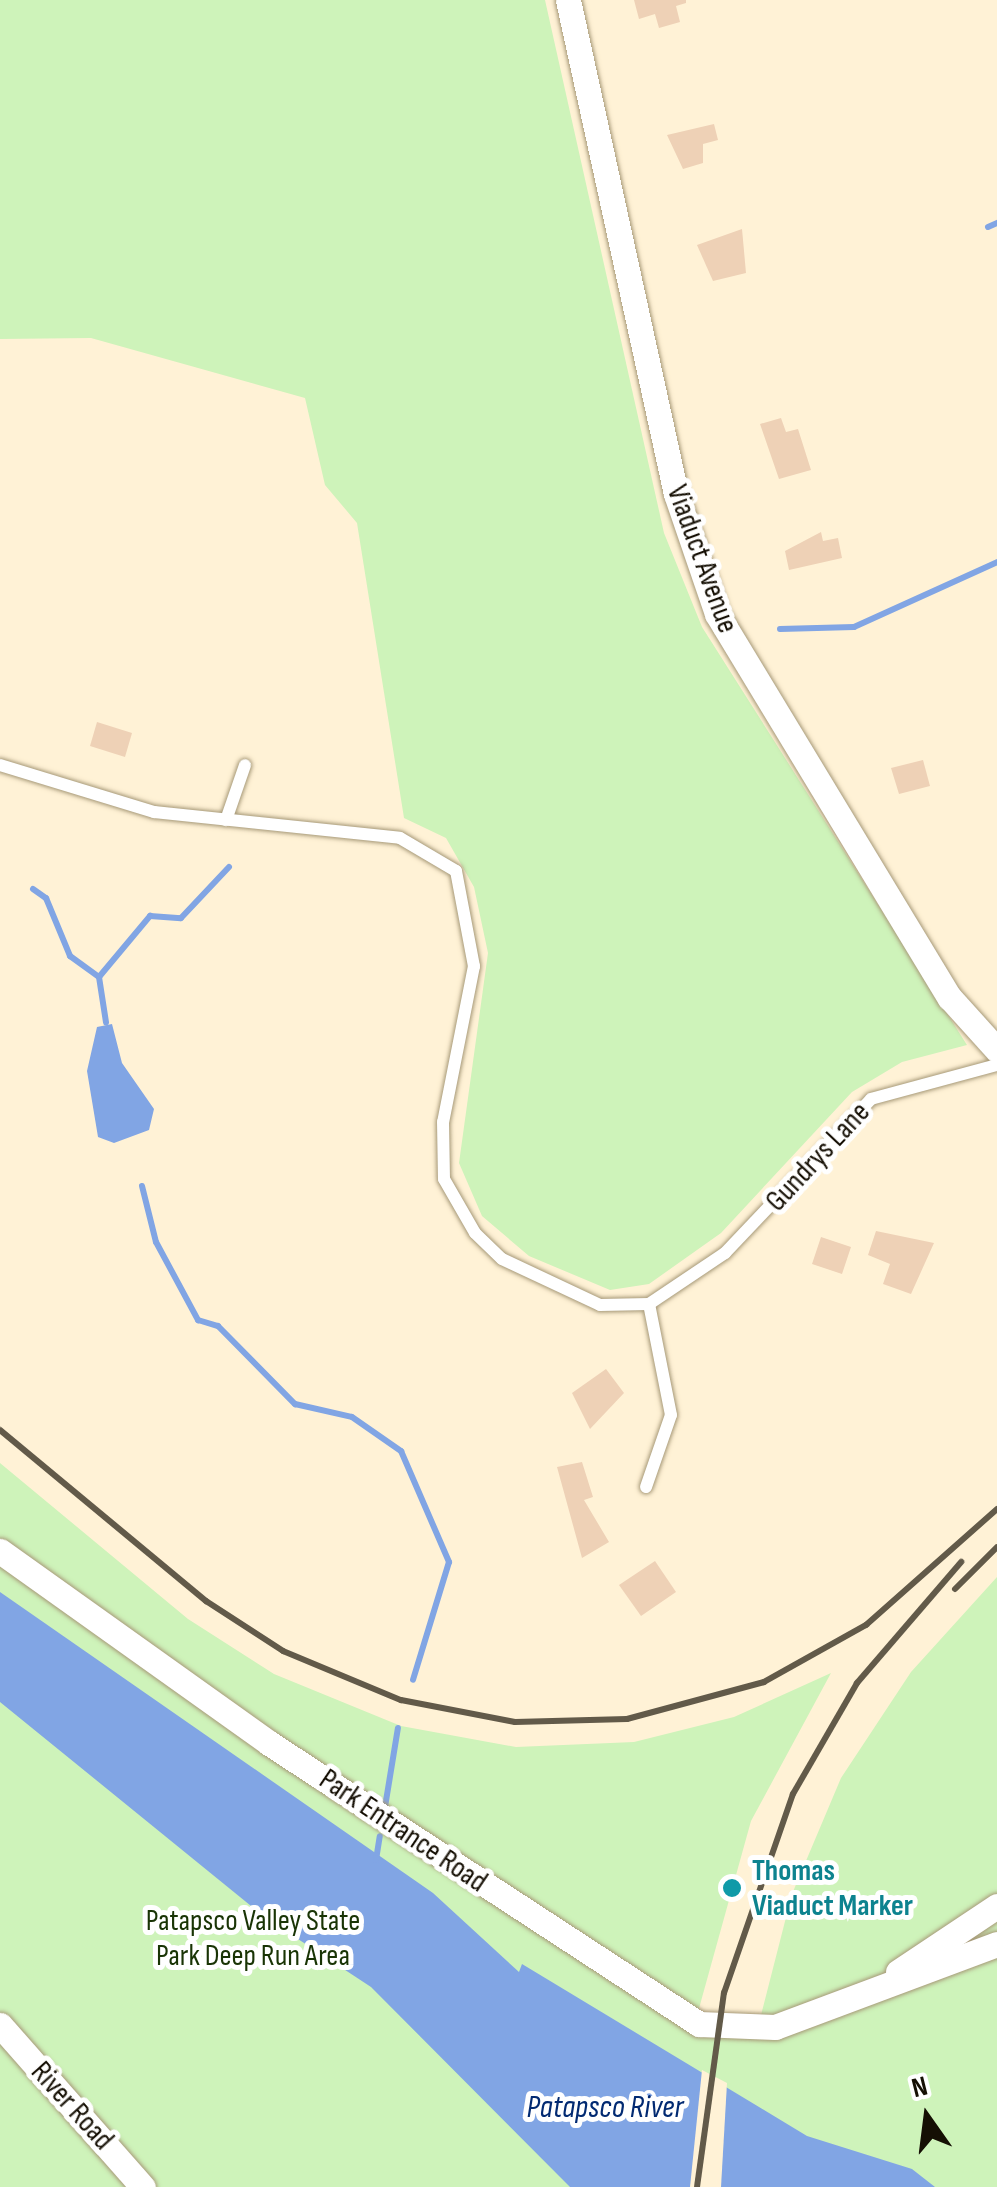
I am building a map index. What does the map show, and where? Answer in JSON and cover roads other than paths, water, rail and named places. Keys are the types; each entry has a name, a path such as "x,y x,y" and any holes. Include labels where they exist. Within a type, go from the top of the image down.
{"street":[{"name":"Viaduct Avenue","path":"568,0 676,494 717,614 950,998 997,1050"},
{"name":"Park Entrance Road","path":"0,1550 675,2012 751,2030 833,2008 997,1944"},
{"name":"Park Entrance Road","path":"833,2008 997,1906"},
{"name":"River Road","path":"0,2025 144,2187"}],"lane":[{"path":"0,765 154,812 400,838 456,870 474,966 443,1122 454,1202 474,1233 528,1275 600,1305 649,1304 671,1415 646,1487"},
{"path":"226,820 245,765"},
{"name":"Gundrys Lane","path":"649,1304 724,1253 871,1098 997,1064"}],"water":[{"path":"112,1024 122,1063 154,1109 149,1130 114,1143 98,1137 87,1071 97,1027"},
{"name":"Patapsco River","path":"0,1592 433,1893 519,1972 522,1964 807,2136 912,2169 935,2187 570,2187 371,1987 266,1918 0,1702"}],"waterway":[{"path":"988,227 997,223"},
{"path":"780,629 854,627 997,562"},
{"path":"99,977 150,916 181,918 229,867"},
{"path":"33,889 46,898 70,956 99,977 106,1022"},
{"path":"142,1186 156,1242 198,1320 218,1326 295,1404 352,1417 401,1451 449,1562 413,1680"},
{"path":"385,1807 398,1728"},
{"path":"376,1860 380,1836"}],"railway":[{"path":"0,1430 206,1601 283,1651 401,1700 515,1722 627,1719 764,1682 866,1625 997,1509"},
{"path":"955,1589 997,1547"},
{"path":"697,2187 724,1993 793,1794 857,1683 961,1562"}],"place":[{"name":"Thomas Viaduct Marker","path":"732,1888"}],"park label":[{"name":"Patapsco Valley State Park Deep Run Area","path":"253,1938"}]}
